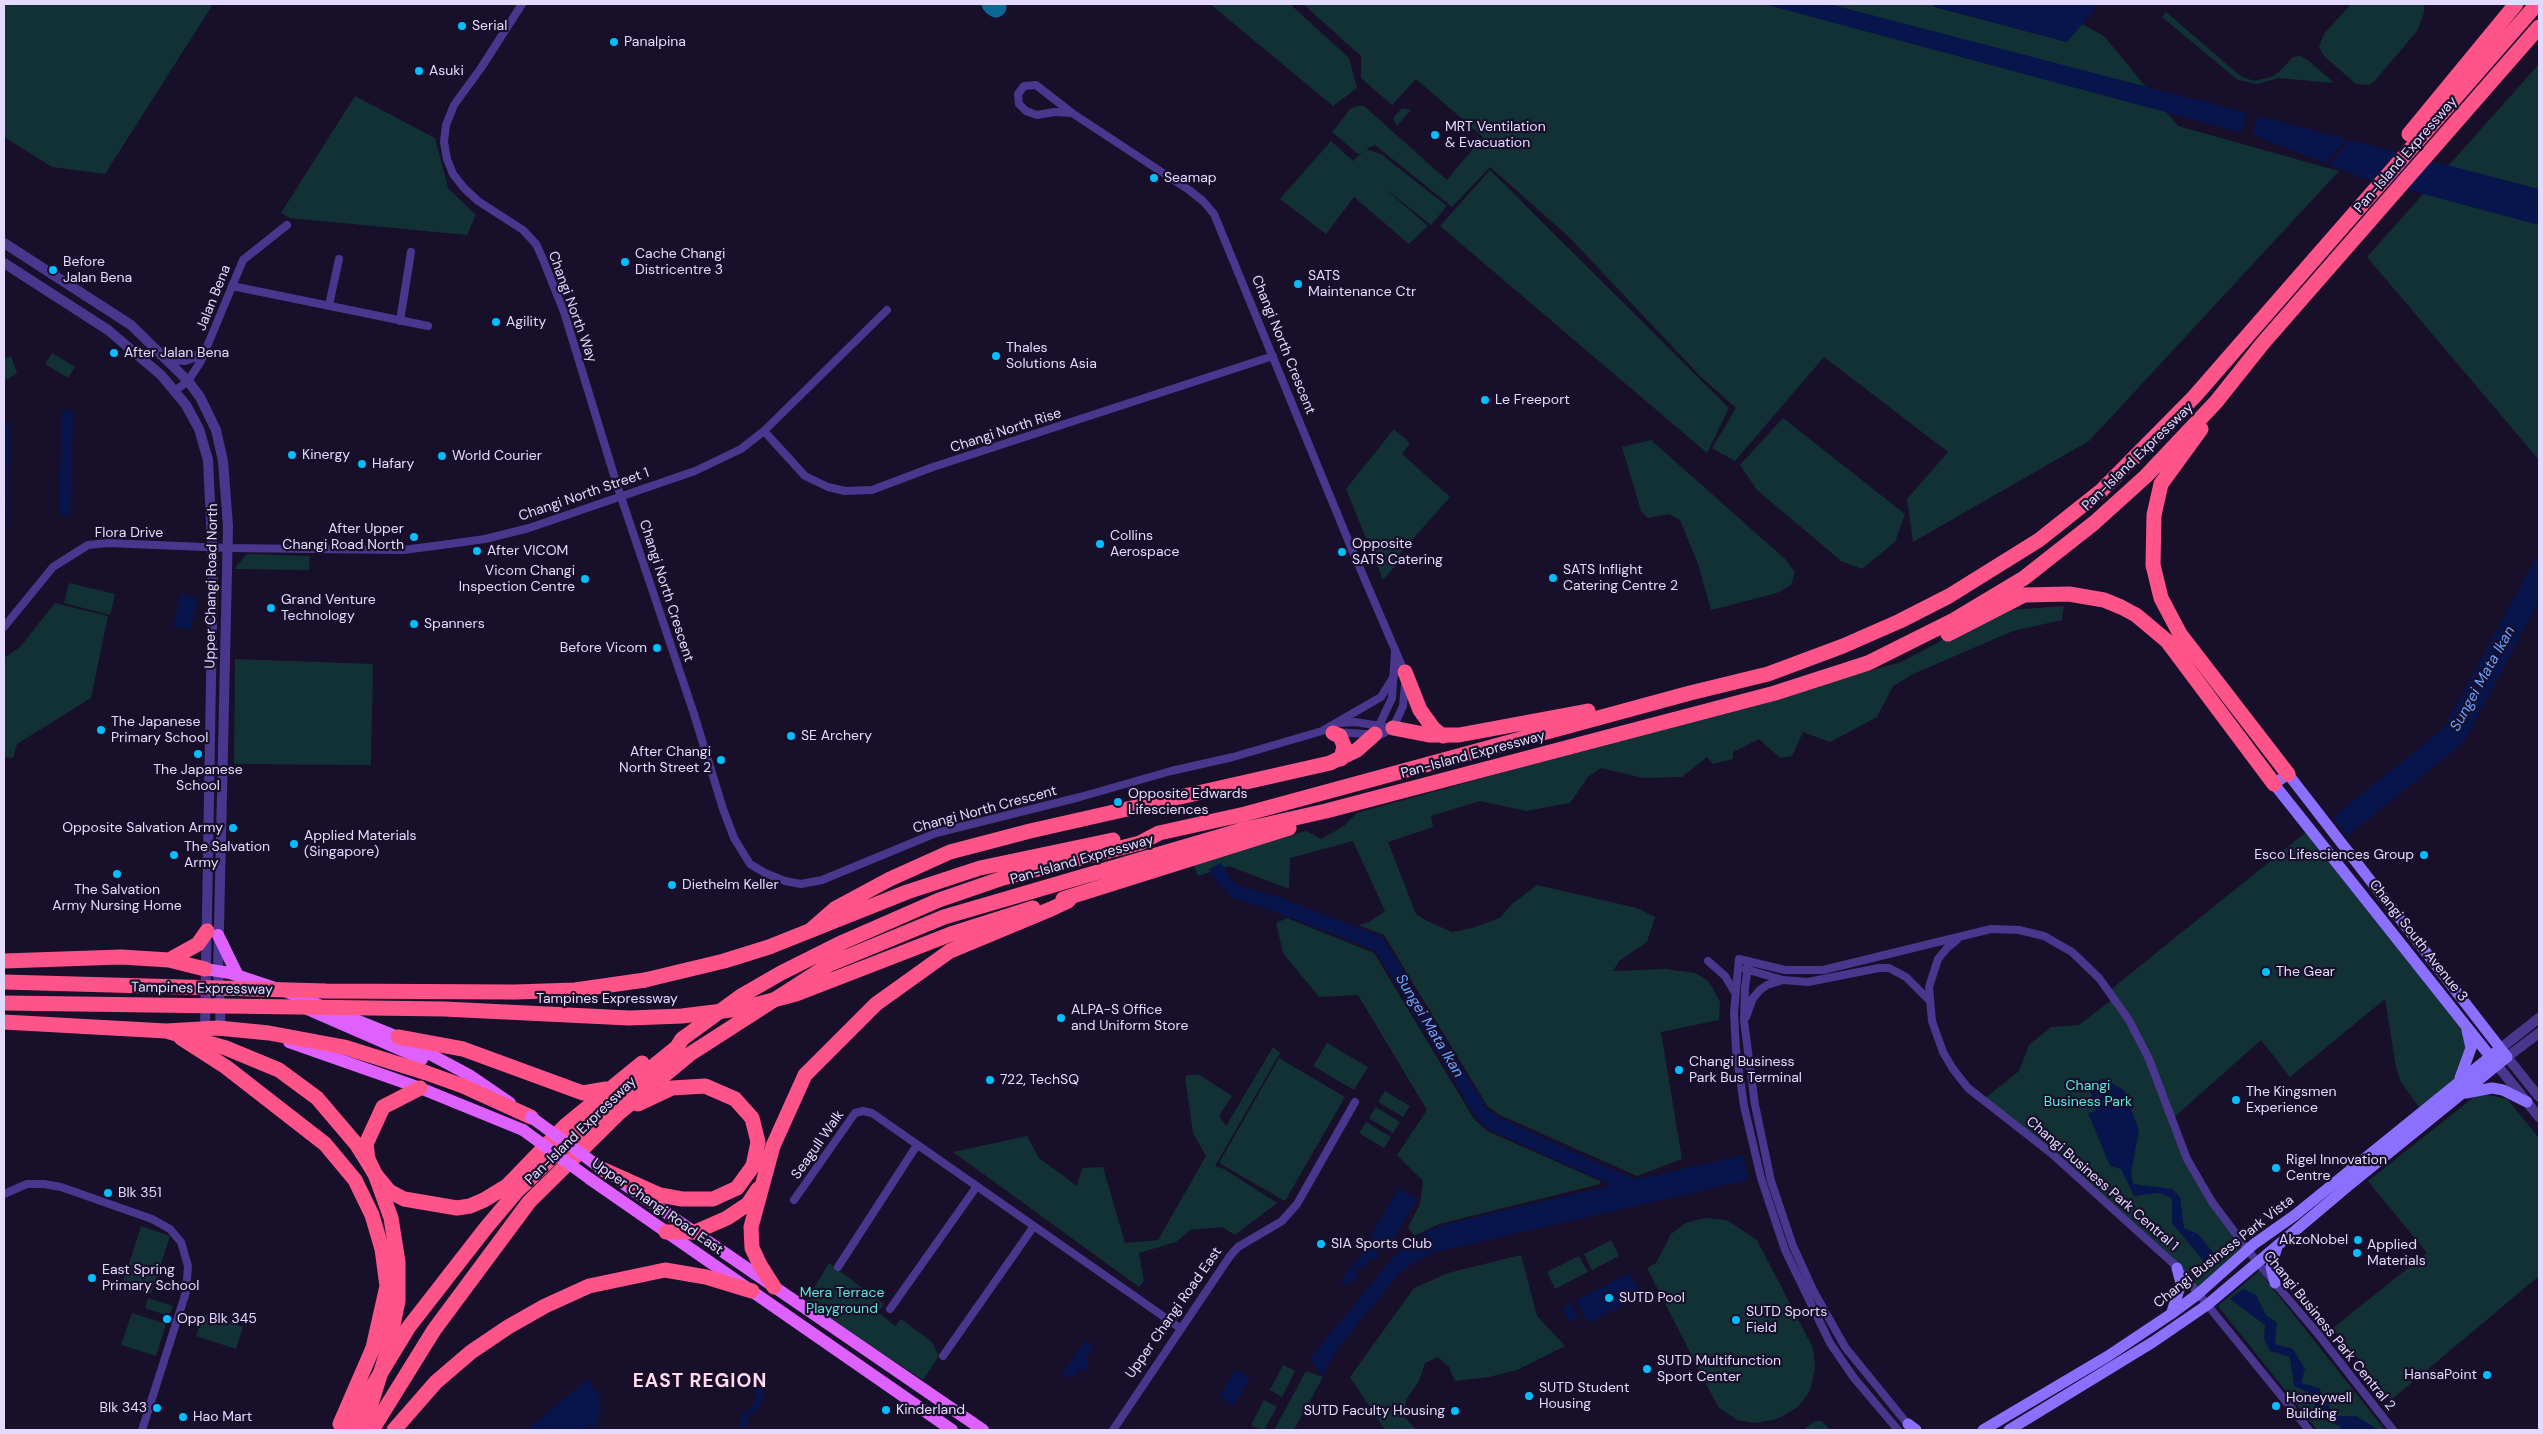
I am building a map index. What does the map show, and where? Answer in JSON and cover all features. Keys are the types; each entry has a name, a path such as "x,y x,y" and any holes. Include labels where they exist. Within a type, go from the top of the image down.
{"highway":[{"path":"2405,146 2506,4"},
{"path":"2459,72 2516,4"},
{"path":"2405,146 2537,4"},
{"name":"Pan-Island Expressway","path":"372,1430 434,1330 498,1242 530,1202 619,1112 690,1054 830,964 944,917 1242,830 1326,811 1775,693 1868,663 1954,620 2024,578 2094,523 2139,482 2216,402 2263,343 2539,27"},
{"name":"Pan-Island Expressway","path":"346,1430 408,1328 504,1206 614,1098 678,1047 682,1038 741,996 843,942 930,904 1003,878 1140,843 1159,833 1245,814 1690,693 1768,674 1806,661 1873,633 1949,596 2039,540 2063,522 2102,490 2158,435 2405,146"},
{"path":"2216,402 2209,419 2161,484 2154,515 2153,564 2161,598 2180,634 2288,774"},
{"path":"1868,663 1887,663 1898,659 2024,595 2069,594 2104,600 2136,615 2167,641 2274,784"},
{"path":"1400,674 1420,710 1433,728 1443,736"},
{"path":"812,929 836,908 890,879 950,852 996,839 1315,767 1341,759 1357,750 1382,729 1443,736 1477,733 1690,693"},
{"path":"1328,730 1340,736 1344,746 1341,759"},
{"name":"Tampines Expressway","path":"4,1003 416,1009 629,1018 682,1016 739,1009 796,994 951,934 1301,824 1326,811"},
{"name":"Tampines Expressway","path":"4,982 326,990 515,992 575,990 645,980 724,961 770,947 907,892 980,868 1159,833"},
{"path":"774,1287 752,1248 751,1227 774,1146 805,1075 876,1004 950,951 1051,909 1068,901 1071,897"},
{"path":"169,960 198,944 212,933"},
{"path":"4,961 107,957 169,960 212,970"},
{"path":"4,1022 168,1031 205,1029 208,1042 226,1067"},
{"path":"168,1031 218,1028 269,1033 344,1047 462,1086 527,1124"},
{"path":"168,1031 226,1067 325,1144 355,1180 372,1216 382,1249 386,1286 381,1320 373,1348 338,1430"},
{"path":"168,1031 226,1048 279,1070 317,1098 357,1145 374,1174 391,1218 398,1262 398,1301 388,1348 363,1430"},
{"path":"398,1037 463,1049 583,1093 607,1089"},
{"path":"420,1088 383,1106 366,1144 368,1159 375,1174 389,1191 404,1199 457,1208 477,1203 508,1186 566,1125 607,1089 674,1040 682,1038"},
{"path":"602,1168 660,1195 713,1199 737,1188 753,1166 758,1142 752,1118 735,1099 705,1086 672,1088 619,1112"},
{"path":"666,1232 695,1232 727,1218 748,1204 762,1184"},
{"path":"394,1430 436,1382 471,1352 538,1310 589,1286 665,1270 706,1276 752,1290"},
{"path":"389,1430 400,1402 454,1305"}],"main road":[{"path":"2274,784 2288,774"},
{"name":"Changi South Avenue 3","path":"2288,774 2504,1053"},
{"name":"Changi South Avenue 3","path":"2274,784 2494,1061"},
{"path":"212,933 238,976"},
{"name":"Upper Changi Road East","path":"212,970 238,976 317,1003 398,1037 484,1084 590,1179 952,1430"},
{"name":"Upper Changi Road East","path":"265,985 275,995 322,1016 422,1059 452,1067"},
{"path":"2458,1082 2471,1048 2470,1036 2465,1024"},
{"name":"Upper Changi Road East","path":"205,1029 285,1041 527,1124 602,1168 983,1430"},
{"path":"2494,1061 2504,1053"},
{"name":"Changi Business Park Vista","path":"1983,1430 2116,1350 2171,1314 2198,1294 2247,1250 2295,1215 2458,1082 2494,1061"},
{"name":"Changi Business Park Vista","path":"2009,1430 2152,1342 2207,1305 2462,1094 2494,1061"},
{"path":"2462,1094 2492,1088 2509,1092 2527,1102"},
{"path":"2275,1283 2272,1275 2272,1259 2280,1243"},
{"path":"726,1274 725,1264 729,1256"},
{"path":"2171,1314 2181,1283 2177,1268"}],"street":[{"name":"Changi North Way","path":"522,4 481,68 454,105 446,126 444,142 447,159 453,174 464,188 478,201 523,230 536,244 564,312 620,496"},
{"name":"Changi North Crescent","path":"620,496 734,838 750,864 764,873 785,881 801,884 822,880 936,833 1170,770 1233,758 1328,730 1382,729 1403,706 1395,648 1218,222 1203,201 1140,156 1072,113 1035,84 1024,86 1018,94 1018,104 1026,111 1037,115 1054,112 1072,113"},
{"name":"Jalan Bena","path":"176,390 188,381 206,349 247,255 287,225"},
{"name":"Upper Changi Road North","path":"4,243 131,325 188,381 200,397 217,434 226,486 228,548 212,933"},
{"path":"400,321 410,252"},
{"path":"329,305 339,259"},
{"name":"Upper Changi Road North","path":"4,263 108,330 138,354 176,390 199,429 208,460 213,547 212,970 205,1029"},
{"path":"232,286 428,326"},
{"name":"Changi North Street 1","path":"228,548 402,550 461,543 529,528 695,471 741,449 764,431 887,310"},
{"path":"167,359 185,360 199,355 206,349"},
{"name":"Changi North Rise","path":"764,431 805,476 837,489 872,490 933,467 1273,356"},
{"name":"Flora Drive","path":"4,627 53,567 68,556 88,546 108,543 228,548"},
{"name":"Changi North Crescent","path":"1382,729 1400,674 1395,648"},
{"name":"Changi North Crescent","path":"1328,730 1381,697 1400,674"},
{"name":"Changi Business Park Central 2","path":"1738,963 1749,961 1785,970 1823,970 1991,929 2034,933 2058,943 2072,952 2098,978 2129,1020 2147,1055 2187,1159 2212,1202 2247,1250 2393,1430"},
{"name":"Changi Business Park Central 1","path":"1960,937 1938,959 1929,988 1932,1021 1943,1052 1968,1088 2051,1153 2144,1234 2177,1268 2309,1430"},
{"path":"1708,961 1725,976 1734,993"},
{"path":"1749,961 1744,1021 1760,1132 1774,1190 1793,1246 1813,1290 1845,1347 1909,1429"},
{"path":"1738,963 1747,970 1783,980 1808,982 1879,968 1897,971 1916,986 1930,1001"},
{"path":"1738,963 1734,993 1736,1050 1744,1106 1761,1178 1785,1250 1830,1343 1854,1378 1909,1429"},
{"name":"Upper Changi Road North","path":"212,970 222,1031"},
{"path":"1744,1021 1753,998 1760,990 1767,985 1783,980"},
{"path":"2504,1053 2539,1018"},
{"path":"2504,1053 2539,1032"},
{"name":"Changi South Avenue 3","path":"2504,1053 2539,1097"},
{"name":"Changi South Avenue 3","path":"2494,1061 2539,1117"},
{"name":"Upper Changi Road East","path":"1113,1430 1230,1256 1238,1247 1282,1221 1297,1204 1355,1102"},
{"name":"Seagull Walk","path":"794,1200 856,1113 863,1111 872,1113 1180,1328"},
{"path":"838,1267 917,1145"},
{"path":"4,1194 27,1184 61,1187 152,1219 170,1229 180,1242 188,1266 186,1292 142,1430"},
{"path":"890,1309 977,1186"},
{"path":"943,1356 1034,1226"}],"green space":[{"path":"4,4 213,4 105,174 52,167 4,137"},
{"path":"1210,4 1290,4 1349,58 1357,88 1333,106"},
{"path":"1303,4 1931,4 1935,7 2067,42 2082,24 2104,36 2178,126 2339,171 2089,441 1913,542 1907,499 1948,452 1824,357 1735,461 1712,448 1736,408 1701,377 1569,237 1490,167 1452,207 1375,145 1366,149 1381,154 1447,206 1431,225 1383,187 1428,226 1409,244 1354,197 1326,234 1280,199 1331,141 1353,161 1362,152 1358,154 1332,132 1351,108 1357,106 1364,106 1447,180 1483,137 1416,79 1392,105 1361,78 1361,56"},
{"path":"2351,4 2422,4 2424,6 2424,13 2417,31 2374,82 2368,85 2356,84 2324,56 2319,47 2324,34"},
{"path":"2166,12 2245,78 2254,81 2271,77 2279,72 2293,57 2300,56 2309,61 2332,83 2279,78 2257,84 2238,80 2162,17"},
{"path":"2539,64 2539,460 2367,257"},
{"path":"355,96 435,138 448,188 476,215 467,235 290,218 281,213"},
{"path":"1402,108 1411,110 1397,126 1393,118"},
{"path":"1490,170 1729,408 1707,453 1440,226"},
{"path":"52,353 75,367 68,378 45,364"},
{"path":"11,356 17,373 4,381 4,358"},
{"path":"1783,418 1905,514 1895,542 1862,569 1841,561 1757,490 1740,465"},
{"path":"1394,429 1410,443 1402,454 1450,497 1394,560 1397,564 1383,580 1346,489"},
{"path":"1651,440 1785,559 1795,572 1791,585 1777,593 1711,610 1698,564 1680,520 1669,514 1648,518 1641,511 1622,447"},
{"path":"247,554 310,556 309,570 234,569"},
{"path":"69,583 115,594 110,615 64,603"},
{"path":"55,603 108,616 91,698 17,744 13,758 4,757 4,658 20,647"},
{"path":"2064,606 2062,620 2013,631 1913,674 1893,686 1877,717 1830,742 1803,732 1792,756 1780,758 1759,739 1733,752 1733,759 1713,764 1707,757 1682,777 1643,778 1601,768 1588,777 1570,803 1526,811 1480,801 1431,816 1433,827 1388,842 1416,914 1452,932 1472,928 1500,918 1512,904 1537,885 1637,908 1655,917 1647,942 1619,961 1613,971 1666,969 1695,973 1707,980 1720,1002 1719,1020 1661,1032 1682,1159 1637,1176 1500,1115 1488,1107 1384,935 1358,925 1369,922 1385,911 1353,841 1290,858 1289,889 1229,866 1198,876 1193,864 1306,831 1321,839 1344,826 1357,813 1901,662 1998,611"},
{"path":"235,659 373,664 371,765 234,764"},
{"name":"Changi Business Park","path":"2310,829 2470,1036 2458,1082 2419,1107 2401,1082 2396,1067 2385,999 2290,1077 2261,1040 2171,1120 2198,1180 2247,1250 2198,1293 2175,1265 1984,1099 2019,1071 2029,1045 2051,1027 2079,1025 2114,998 2109,991"},
{"path":"1287,918 1374,953 1474,1119 1487,1131 1600,1181 1600,1184 1439,1224 1414,1236 1408,1227 1420,1204 1423,1181 1397,1155 1427,1110 1358,995 1319,997 1283,953 1276,923"},
{"path":"1327,1043 1368,1067 1354,1090 1313,1066"},
{"path":"1273,1047 1280,1053 1215,1166 1224,1169 1277,1203 1235,1235 1222,1227 1190,1230 1176,1242 1139,1253 1144,1281 1139,1287 953,1152 1027,1136 1039,1158 1077,1186 1082,1168 1103,1167 1125,1243 1158,1240 1206,1156 1193,1133 1185,1076 1198,1074 1232,1096 1219,1116 1226,1126"},
{"path":"1279,1058 1345,1097 1285,1201 1219,1163"},
{"path":"1385,1091 1410,1106 1403,1117 1378,1102"},
{"path":"2479,1093 2507,1099 2539,1138 2539,1276 2391,1400 2333,1328 2427,1253 2368,1181"},
{"path":"1376,1107 1400,1122 1393,1133 1369,1118"},
{"path":"1366,1122 1391,1137 1384,1148 1359,1133"},
{"name":"SUTD Sports Field","path":"1705,1218 1727,1220 1757,1240 1813,1348 1815,1367 1810,1391 1798,1407 1777,1419 1755,1423 1737,1420 1718,1407 1647,1268 1656,1263 1671,1234 1686,1223"},
{"path":"141,1226 170,1236 151,1294 122,1285"},
{"path":"1611,1240 1619,1256 1592,1270 1584,1254"},
{"path":"1521,1255 1537,1316 1565,1346 1517,1370 1489,1377 1455,1381 1449,1367 1438,1357 1425,1363 1419,1381 1406,1400 1404,1417 1417,1430 1385,1430 1350,1377 1414,1288 1448,1273"},
{"path":"1579,1256 1588,1272 1555,1289 1547,1272"},
{"name":"Mera Terrace Playground","path":"829,1263 884,1304 878,1312 895,1326 901,1319 932,1342 939,1356 923,1380 805,1303"},
{"path":"2259,1271 2385,1430 2317,1430 2218,1306"},
{"path":"148,1298 173,1306 169,1316 145,1308"},
{"path":"132,1313 166,1324 156,1356 121,1345"},
{"path":"203,1314 243,1327 236,1349 196,1336"},
{"path":"1283,1365 1295,1371 1282,1397 1270,1390"},
{"path":"1306,1371 1323,1377 1294,1430 1274,1430"},
{"path":"1264,1400 1277,1407 1264,1430 1260,1430 1251,1425"},
{"path":"1815,1421 1822,1421 1830,1430 1803,1430"}],"water":[{"path":"1764,4 1829,4 2539,189 2539,225 2360,177 2258,137"},
{"path":"1931,4 2099,4 2067,42 1935,7"},
{"path":"62,410 73,411 70,515 59,515"},
{"path":"4,422 10,422 7,527 4,527"},
{"name":"Sungei Mata Ikan","path":"2539,552 2539,601 2463,743 2347,836 2333,817 2443,729"},
{"path":"181,594 198,598 190,630 173,626"},
{"name":"Sungei Mata Ikan","path":"1221,863 1231,879 1239,886 1273,895 1382,937 1482,1101 1488,1110 1498,1117 1635,1180 1743,1155 1748,1180 1435,1252 1411,1264 1397,1276 1338,1348 1322,1375 1310,1358 1397,1253 1413,1240 1439,1226 1612,1185 1488,1129 1476,1117 1375,950 1259,906 1232,898 1215,880 1209,869"},
{"path":"2102,1078 2124,1090 2139,1130 2131,1173 2133,1184 2172,1189 2180,1197 2184,1228 2198,1234 2217,1257 2206,1264 2172,1223 2172,1198 2159,1193 2134,1196 2121,1169 2110,1166 2088,1113 2096,1111 2090,1089"},
{"path":"1399,1188 1417,1199 1386,1251 1368,1240"},
{"path":"1366,1243 1379,1252 1375,1260 1370,1257 1366,1266 1358,1269 1351,1265 1360,1258"},
{"path":"1350,1267 1357,1271 1357,1277 1348,1286 1341,1282"},
{"name":"SUTD Pool","path":"1630,1273 1642,1295 1588,1323 1576,1300"},
{"path":"2243,1289 2256,1295 2266,1315 2277,1323 2275,1344 2293,1349 2305,1369 2301,1383 2319,1388 2334,1416 2356,1416 2379,1430 2341,1430 2340,1426 2317,1417 2312,1394 2294,1386 2290,1357 2270,1351 2264,1339 2265,1325 2230,1299"},
{"path":"1571,1303 1578,1317 1569,1322 1562,1308"},
{"path":"1086,1339 1093,1349 1086,1358 1087,1370 1079,1370 1072,1378 1062,1375"},
{"path":"1237,1370 1248,1376 1249,1379 1233,1406 1220,1397"},
{"path":"753,1376 764,1378 764,1394 757,1411 749,1416 747,1426 743,1428 741,1423 743,1413 751,1408 757,1396 755,1391 748,1386 748,1380"},
{"path":"588,1379 598,1394 601,1410 595,1429 589,1424 585,1430 527,1430"}],"pier":[{"path":"2247,110 2258,113 2252,138 2241,135"},
{"path":"2349,136 2352,137 2327,167 2324,165"}],"taxiway":[{"path":"992,4 996,7"}],"place":[{"name":"Serial","path":"462,26"},
{"name":"Panalpina","path":"614,42"},
{"name":"Asuki","path":"419,71"},
{"name":"MRT Ventilation & Evacuation","path":"1435,135"},
{"name":"Seamap","path":"1154,178"},
{"name":"Cache Changi Districentre 3","path":"625,262"},
{"name":"Before Jalan Bena","path":"53,270"},
{"name":"SATS Maintenance Ctr","path":"1298,284"},
{"name":"Agility","path":"496,322"},
{"name":"After Jalan Bena","path":"114,353"},
{"name":"Thales Solutions Asia","path":"996,356"},
{"name":"Le Freeport","path":"1485,400"},
{"name":"Kinergy","path":"292,455"},
{"name":"World Courier","path":"442,456"},
{"name":"Hafary","path":"362,464"},
{"name":"After Upper Changi Road North","path":"414,537"},
{"name":"Collins Aerospace","path":"1100,544"},
{"name":"After VICOM","path":"477,551"},
{"name":"Opposite SATS Catering","path":"1342,552"},
{"name":"SATS Inflight Catering Centre 2","path":"1553,578"},
{"name":"Vicom Changi Inspection Centre","path":"585,579"},
{"name":"Grand Venture Technology","path":"271,608"},
{"name":"Spanners","path":"414,624"},
{"name":"Before Vicom","path":"657,648"},
{"name":"The Japanese Primary School","path":"101,730"},
{"name":"SE Archery","path":"791,736"},
{"name":"The Japanese School","path":"198,754"},
{"name":"After Changi North Street 2","path":"721,760"},
{"name":"Opposite Edwards Lifesciences","path":"1118,802"},
{"name":"Opposite Salvation Army","path":"233,828"},
{"name":"Applied Materials (Singapore)","path":"294,844"},
{"name":"The Salvation Army","path":"174,855"},
{"name":"Esco Lifesciences Group","path":"2424,855"},
{"name":"The Salvation Army Nursing Home","path":"117,874"},
{"name":"Diethelm Keller","path":"672,885"},
{"name":"The Gear","path":"2266,972"},
{"name":"ALPA-S Office and Uniform Store","path":"1061,1018"},
{"name":"Changi Business Park Bus Terminal","path":"1679,1070"},
{"name":"722, TechSQ","path":"990,1080"},
{"name":"The Kingsmen Experience","path":"2236,1100"},
{"name":"Rigel Innovation Centre","path":"2276,1168"},
{"name":"Blk 351","path":"108,1193"},
{"name":"AkzoNobel","path":"2358,1240"},
{"name":"SIA Sports Club","path":"1321,1244"},
{"name":"Applied Materials","path":"2357,1253"},
{"name":"East Spring Primary School","path":"92,1278"},
{"name":"SUTD Pool","path":"1609,1298"},
{"name":"Opp Blk 345","path":"167,1319"},
{"name":"SUTD Sports Field","path":"1736,1320"},
{"name":"SUTD Multifunction Sport Center","path":"1647,1369"},
{"name":"HansaPoint","path":"2487,1375"},
{"name":"SUTD Student Housing","path":"1529,1396"},
{"name":"Honeywell Building","path":"2276,1406"},
{"name":"Blk 343","path":"157,1408"},
{"name":"Kinderland","path":"886,1410"},
{"name":"SUTD Faculty Housing","path":"1455,1411"},
{"name":"Hao Mart","path":"183,1417"}],"district":[{"name":"EAST REGION","path":"700,1382"}]}
